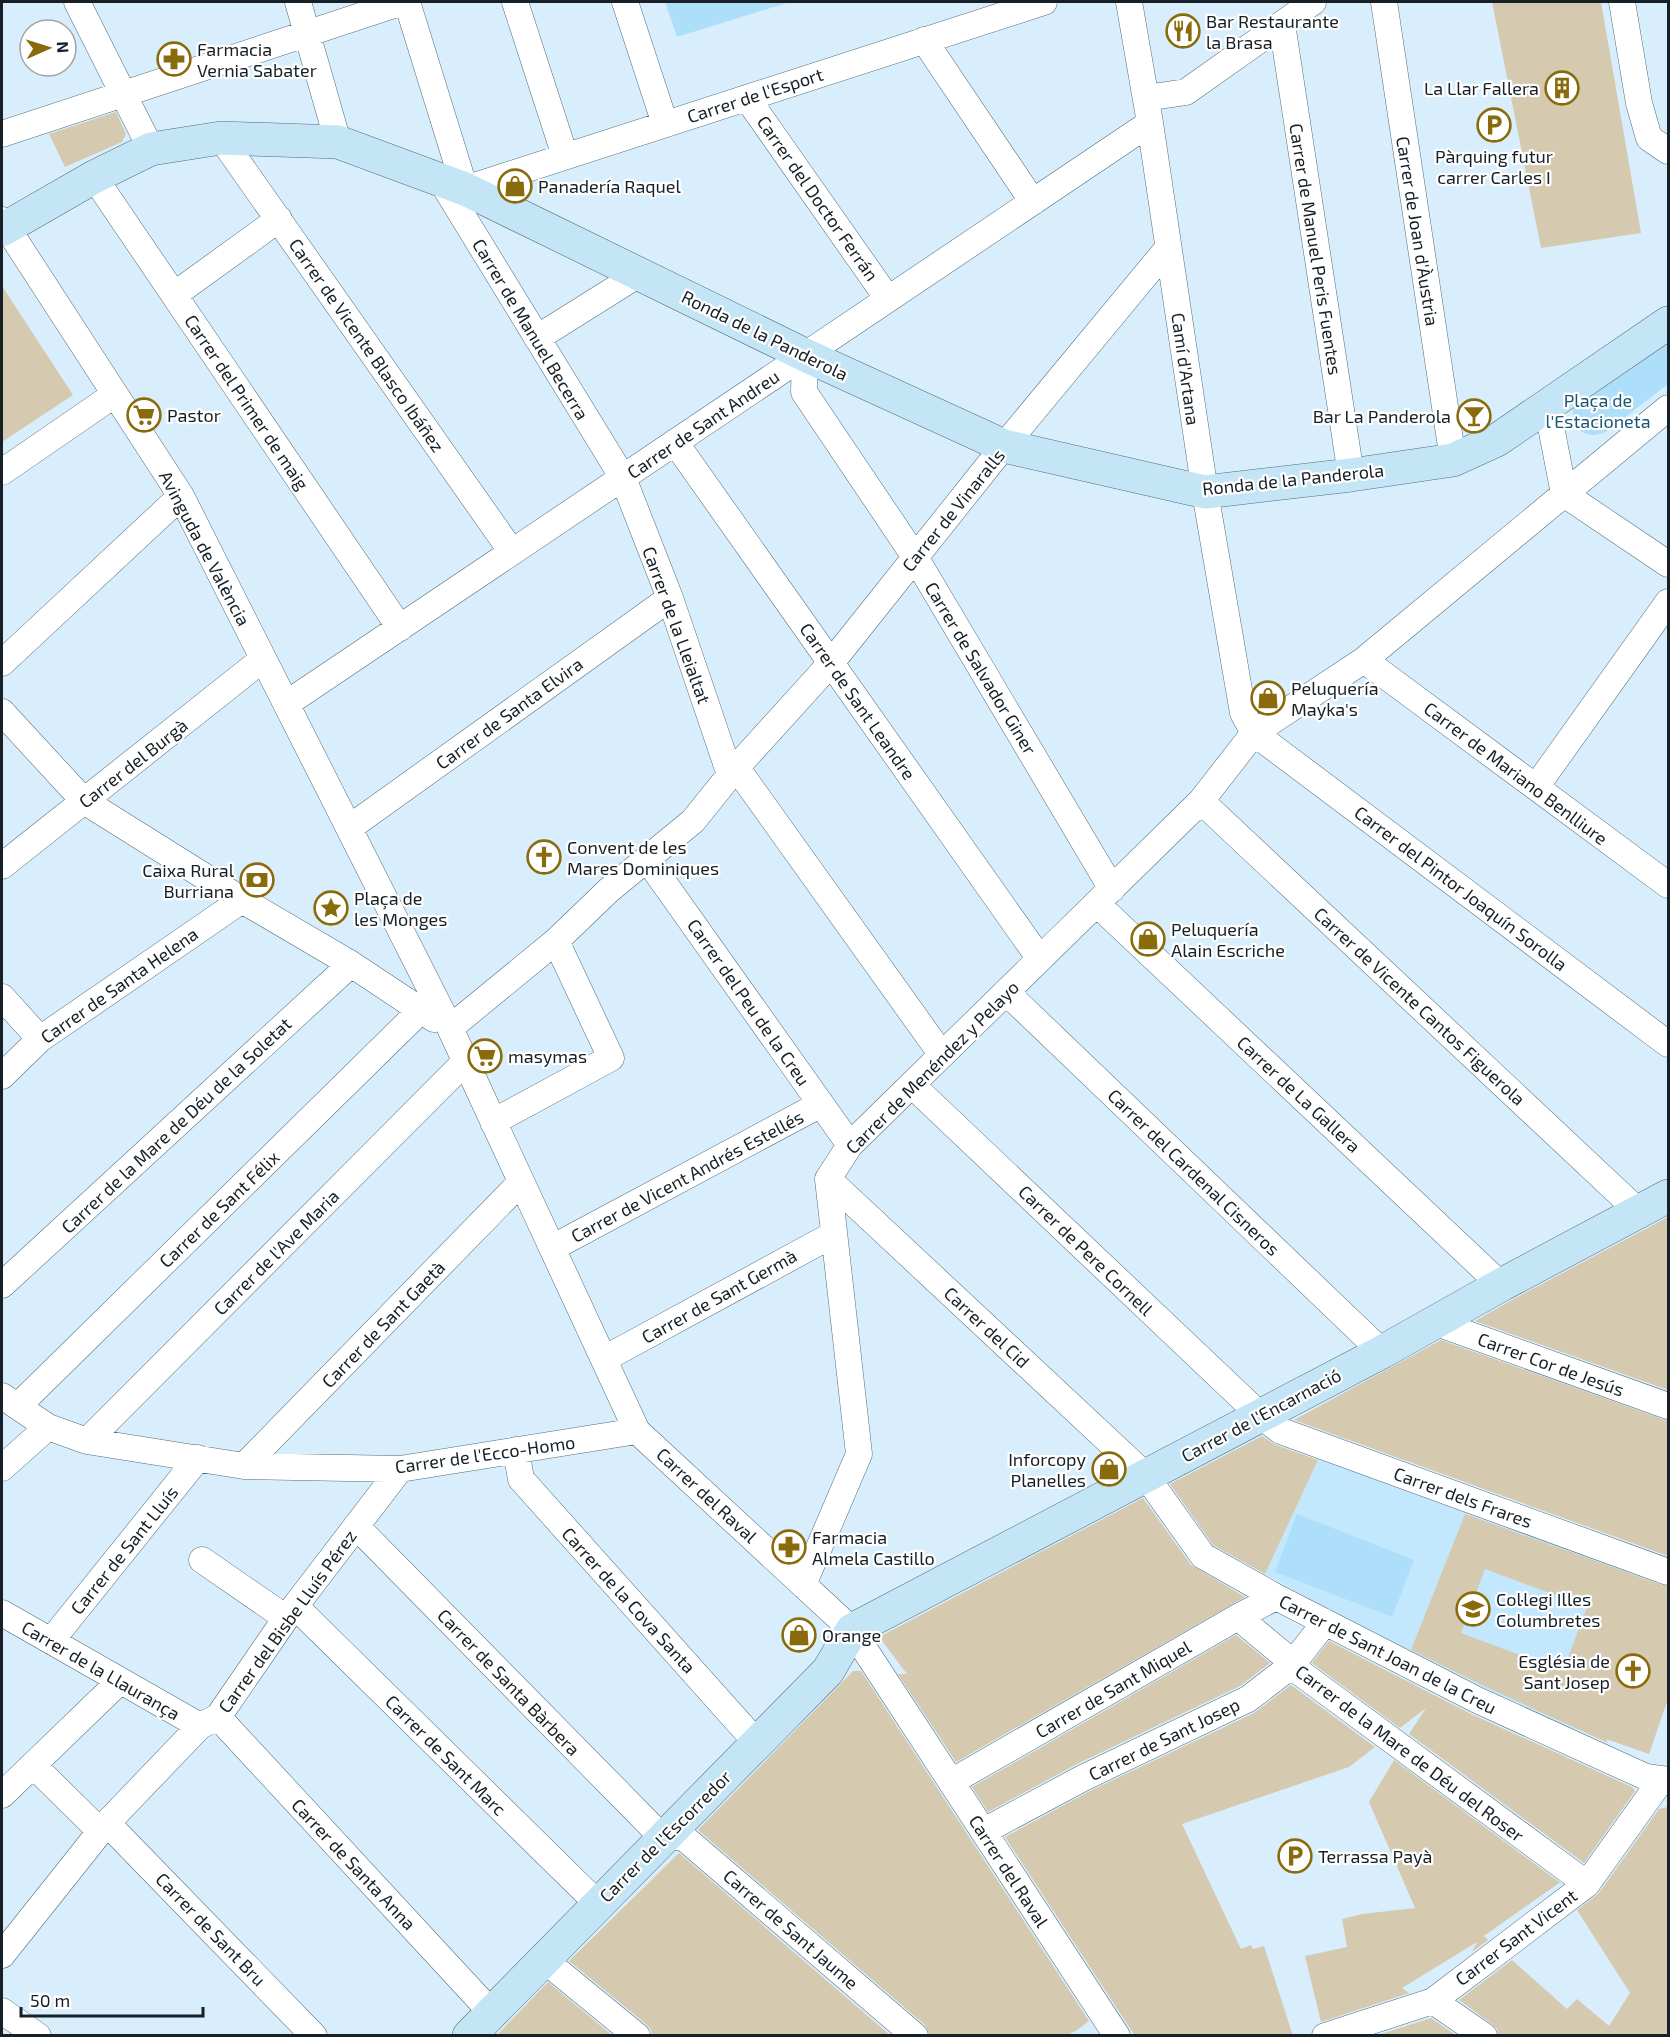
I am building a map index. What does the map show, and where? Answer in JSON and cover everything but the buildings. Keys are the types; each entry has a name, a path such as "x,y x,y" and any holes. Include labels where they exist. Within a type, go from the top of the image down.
{"street":[{"path":"77,2 151,149"},
{"path":"298,2 339,142"},
{"path":"2,134 405,2"},
{"name":"Carrer de Manuel Becerra","path":"405,2 453,184 537,338 622,478"},
{"path":"515,2 565,156"},
{"path":"625,2 665,124"},
{"name":"Carrer de l'Esport","path":"453,184 565,156 1044,2"},
{"name":"Camí d'Artana","path":"1129,2 1148,110 1205,492 1243,713 1254,733"},
{"path":"1148,110 1186,92 1313,2"},
{"name":"Carrer de Joan d'Àustria","path":"1384,2 1453,460"},
{"path":"1622,2 1639,103 1649,138 1668,151"},
{"name":"Carrer de Manuel Peris Fuentes","path":"1282,24 1351,475"},
{"path":"924,40 1033,202"},
{"name":"Carrer del Doctor Ferrán","path":"747,98 888,299"},
{"name":"Carrer de Sant Andreu","path":"286,704 1033,202 1148,110"},
{"name":"Ronda de la Panderola","path":"3,226 151,149 221,138 339,142 453,184 805,355 1004,446 1205,492 1351,475 1453,460 1497,440 1547,406"},
{"name":"Carrer de Vicente Blasco Ibáñez","path":"221,138 512,552"},
{"name":"Carrer del Primer de maig","path":"94,177 400,628"},
{"path":"174,295 279,219"},
{"name":"Avinguda de València","path":"3,226 181,496 349,828"},
{"name":"Carrer de Vinaralls","path":"450,1028 556,941 609,890 693,821 734,770 831,663 1004,446 1168,248"},
{"path":"537,338 639,274"},
{"path":"1668,323 1547,406 1564,494 1668,564"},
{"name":"Carrer de Salvador Giner","path":"805,355 804,393 915,557 1104,896"},
{"path":"2,472 114,395"},
{"path":"1564,494 1668,408"},
{"name":"Carrer de Sant Leandre","path":"675,442 1040,959"},
{"name":"Carrer de la Lleialtat","path":"622,478 670,598 727,766 741,774 942,1055"},
{"name":"Carrer de Menéndez y Pelayo","path":"828,1179 850,1145 1201,801 1254,733 1364,660 1564,494"},
{"path":"2,663 181,496"},
{"name":"Carrer de Santa Elvira","path":"349,828 670,598"},
{"path":"1536,787 1668,602"},
{"name":"Carrer del Burgà","path":"2,866 263,659"},
{"name":"Carrer de Mariano Benlliure","path":"1364,660 1667,881"},
{"path":"2,712 84,801 242,900 351,964 420,1011 450,1028"},
{"name":"Carrer del Pintor Joaquín Sorolla","path":"1254,733 1668,1044"},
{"name":"Carrer de Vicente Cantos Figuerola","path":"1201,801 1638,1211"},
{"path":"349,828 450,1028"},
{"name":"Carrer del Peu de la Creu","path":"647,859 850,1145"},
{"name":"Carrer de La Gallera","path":"1104,896 1501,1285"},
{"name":"Carrer de Santa Helena","path":"2,1076 40,1039 242,900"},
{"path":"493,1122 611,1058 556,941"},
{"name":"Carrer de la Mare de Déu de la Soletat","path":"2,1286 351,964"},
{"name":"Carrer del Cardenal Cisneros","path":"1006,992 1382,1352"},
{"path":"2,997 40,1039"},
{"name":"Carrer de Sant Félix","path":"10,1401 420,1011"},
{"name":"Carrer del Raval","path":"450,1028 637,1431 852,1630 1117,2036"},
{"name":"Carrer de l'Ave Maria","path":"87,1441 465,1062"},
{"name":"Carrer de Pere Cornell","path":"912,1085 1261,1416"},
{"name":"Carrer de Vicent Andrés Estellés","path":"552,1248 821,1104"},
{"path":"803,1585 859,1454 828,1179"},
{"name":"Carrer del Cid","path":"828,1179 1146,1476"},
{"name":"Carrer de Sant Gaetà","path":"244,1466 521,1182"},
{"name":"Carrer de l'Encarnació","path":"852,1630 1382,1352 1501,1285 1668,1196"},
{"name":"Carrer de Sant Germà","path":"604,1359 834,1234"},
{"name":"Carrer Cor de Jesús","path":"1434,1322 1668,1406"},
{"name":"Carrer de l'Ecco-Homo","path":"10,1401 48,1427 87,1441 244,1466 400,1468 637,1431"},
{"name":"Carrer dels Frares","path":"1261,1416 1281,1431 1668,1572"},
{"path":"2,1468 48,1427"},
{"name":"Carrer de la Cova Santa","path":"516,1450 521,1479 757,1743"},
{"name":"Carrer de Sant Lluís","path":"51,1641 198,1458"},
{"name":"Carrer del Bisbe Lluís Pérez","path":"2,1955 104,1827 209,1721 400,1468"},
{"name":"Carrer de Sant Joan de la Creu","path":"1146,1476 1203,1556 1276,1597 1509,1715 1646,1777 1665,1779"},
{"name":"Carrer de Santa Bàrbera","path":"356,1526 663,1838"},
{"name":"Carrer de Sant Marc","path":"202,1560 290,1612 598,1904"},
{"name":"Carrer de Sant Miquel","path":"951,1782 1276,1597"},
{"name":"Carrer de la Mare de Déu del Roser","path":"1239,1617 1286,1657 1291,1666 1587,1884"},
{"name":"Carrer de Sant Josep","path":"984,1831 1083,1778 1248,1699 1291,1666 1319,1630 1323,1621"},
{"name":"Carrer de la Llaurança","path":"7,1624 51,1641 120,1681 209,1721"},
{"name":"Carrer de l'Escorredor","path":"468,2036 828,1671 852,1630"},
{"path":"2,1795 120,1681"},
{"name":"Carrer de Santa Anna","path":"209,1721 491,2012"},
{"name":"Carrer de Sant Bru","path":"33,1765 104,1827 314,2036"},
{"name":"Carrer Sant Vicent","path":"1325,2036 1433,2001 1587,1884 1665,1779"},
{"name":"Carrer de Sant Jaume","path":"663,1838 682,1836 915,2036"},
{"path":"543,1959 637,2036"},
{"path":"1433,2001 1484,2036"},
{"path":"2,2011 39,2036"}],"shaded area":[{"name":"Col·legi Illes Columbretes","path":"1321,1453 1633,1568 1578,1730 1547,1720 1398,1650 1265,1574"}],"green space":[{"path":"665,2 790,2 677,37"},
{"name":"Plaça de l'Estacioneta","path":"1668,338 1668,384 1609,430 1594,435 1582,432 1575,422 1573,407"},
{"path":"1297,1514 1414,1560 1392,1617 1275,1572"}],"place":[{"name":"Bar Restaurante la Brasa","path":"1183,31"},
{"name":"Farmacia Vernia Sabater","path":"174,59"},
{"name":"La Llar Fallera","path":"1562,88"},
{"name":"Pàrquing futur carrer Carles I","path":"1494,125"},
{"name":"Panadería Raquel","path":"515,186"},
{"name":"Pastor","path":"144,415"},
{"name":"Bar La Panderola","path":"1474,416"},
{"name":"Peluquería Mayka's","path":"1268,698"},
{"name":"Convent de les Mares Dominiques","path":"544,857"},
{"name":"Caixa Rural Burriana","path":"257,880"},
{"name":"Plaça de les Monges","path":"331,908"},
{"name":"Peluquería Alain Escriche","path":"1148,939"},
{"name":"masymas","path":"485,1056"},
{"name":"Inforcopy Planelles","path":"1109,1469"},
{"name":"Farmacia Almela Castillo","path":"789,1547"},
{"name":"Col·legi Illes Columbretes","path":"1473,1609"},
{"name":"Orange","path":"799,1635"},
{"name":"Església de Sant Josep","path":"1633,1671"},
{"name":"Terrassa Payà","path":"1295,1856"}]}
